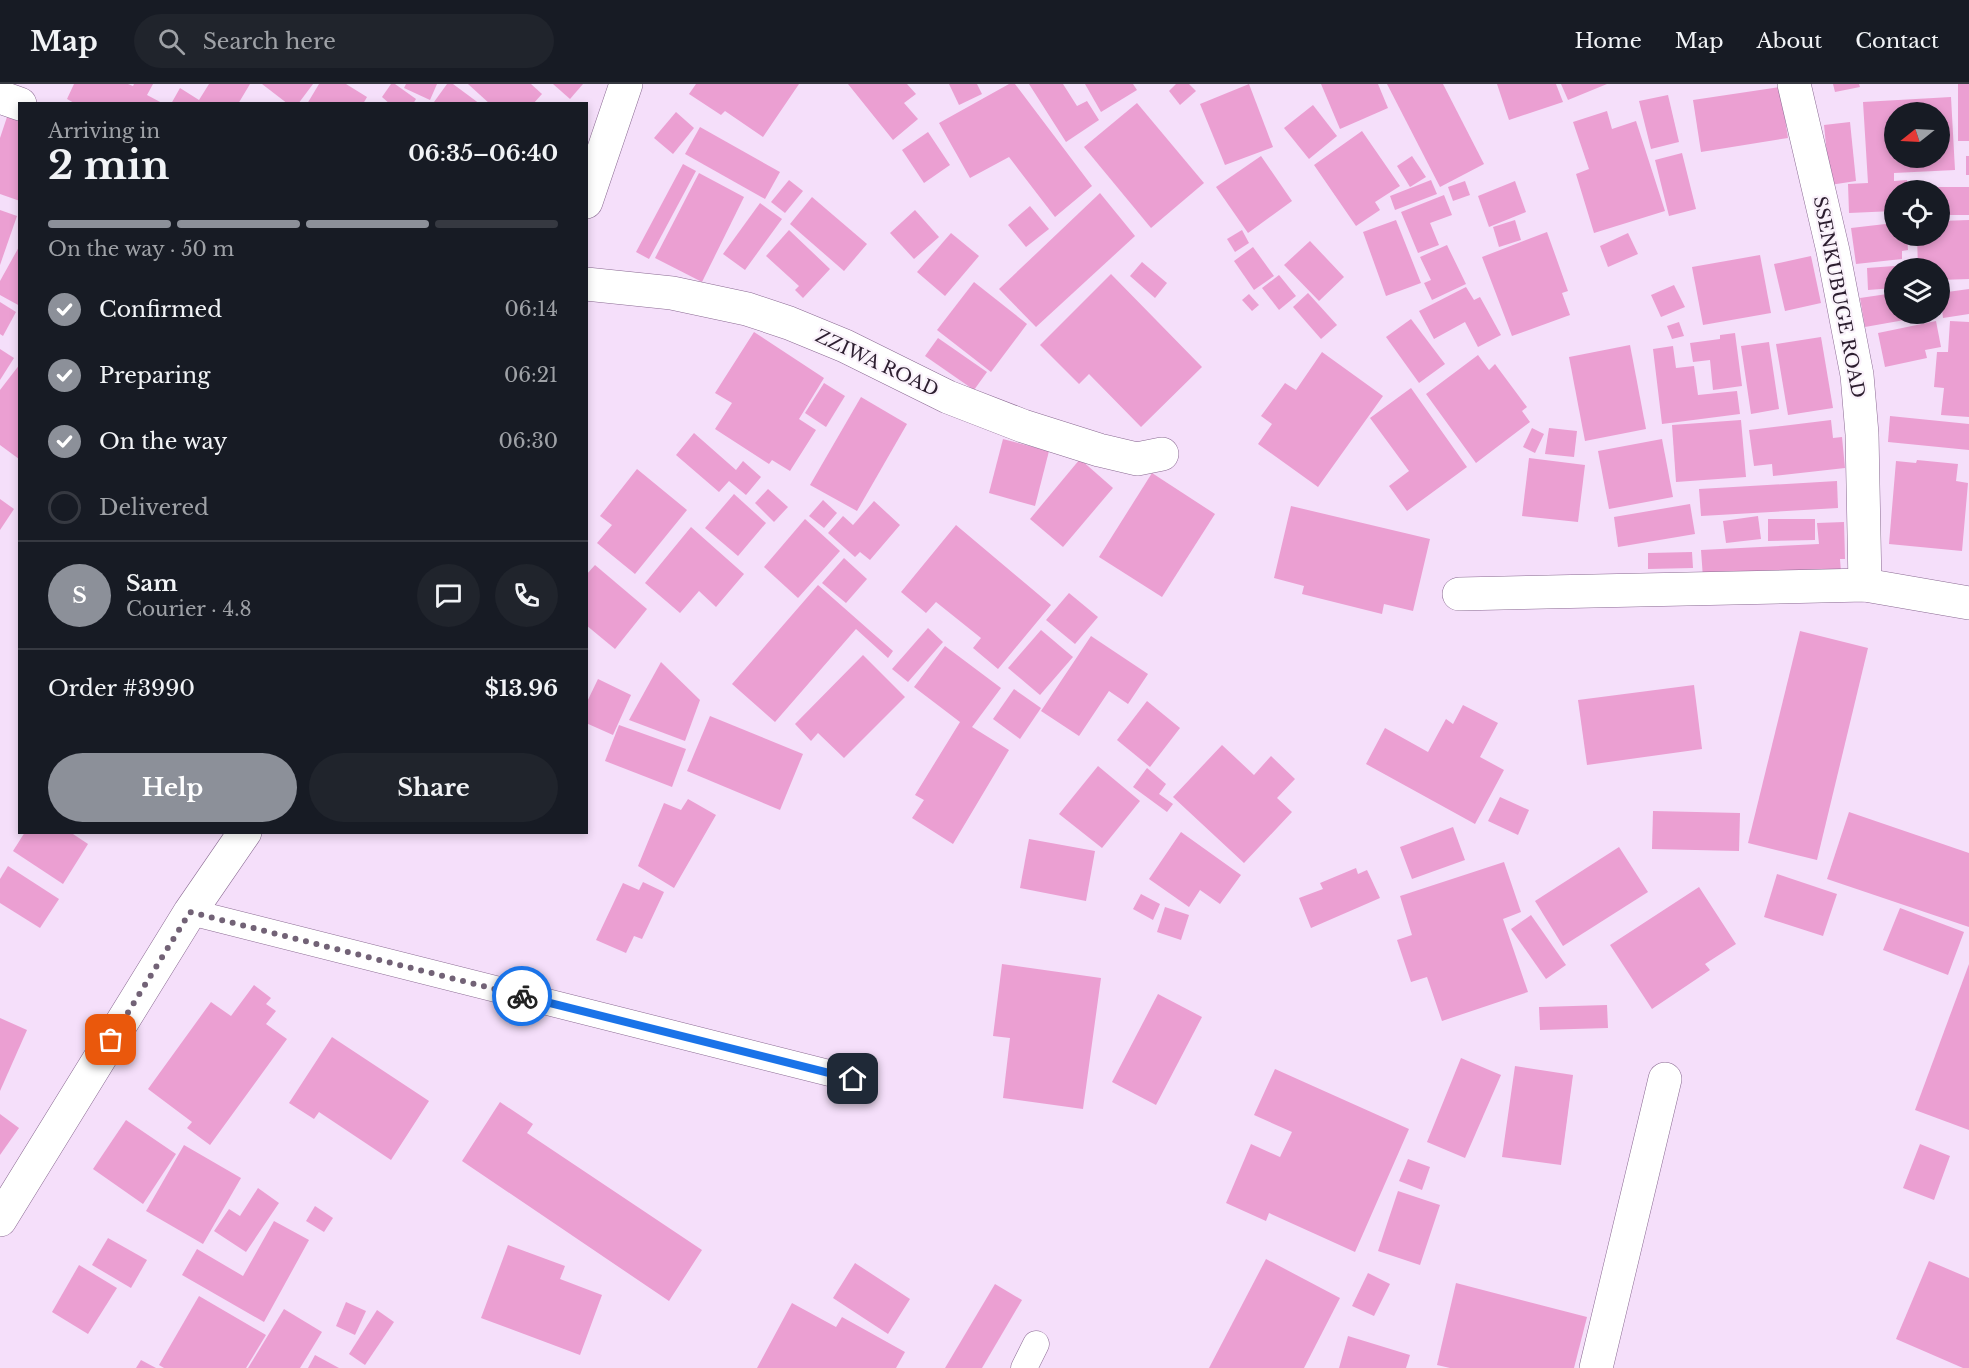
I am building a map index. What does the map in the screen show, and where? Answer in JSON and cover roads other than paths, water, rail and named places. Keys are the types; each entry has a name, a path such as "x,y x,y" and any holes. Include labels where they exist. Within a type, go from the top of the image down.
{"street":[{"path":"588,196 626,84"},
{"name":"SSENKUBUGE ROAD","path":"1794,84 1833,251 1857,375 1862,434 1865,585"},
{"path":"0,97 18,103"},
{"name":"ZZIWA ROAD","path":"588,284 672,293 747,309 789,323 948,397 1023,426 1099,450 1137,459 1162,454"},
{"path":"1459,594 1865,585 1969,603"},
{"path":"0,1220 190,912 244,834"},
{"path":"1596,1368 1665,1079"}],"lane":[{"path":"190,912 853,1079"},
{"path":"1024,1368 1036,1344"}]}
